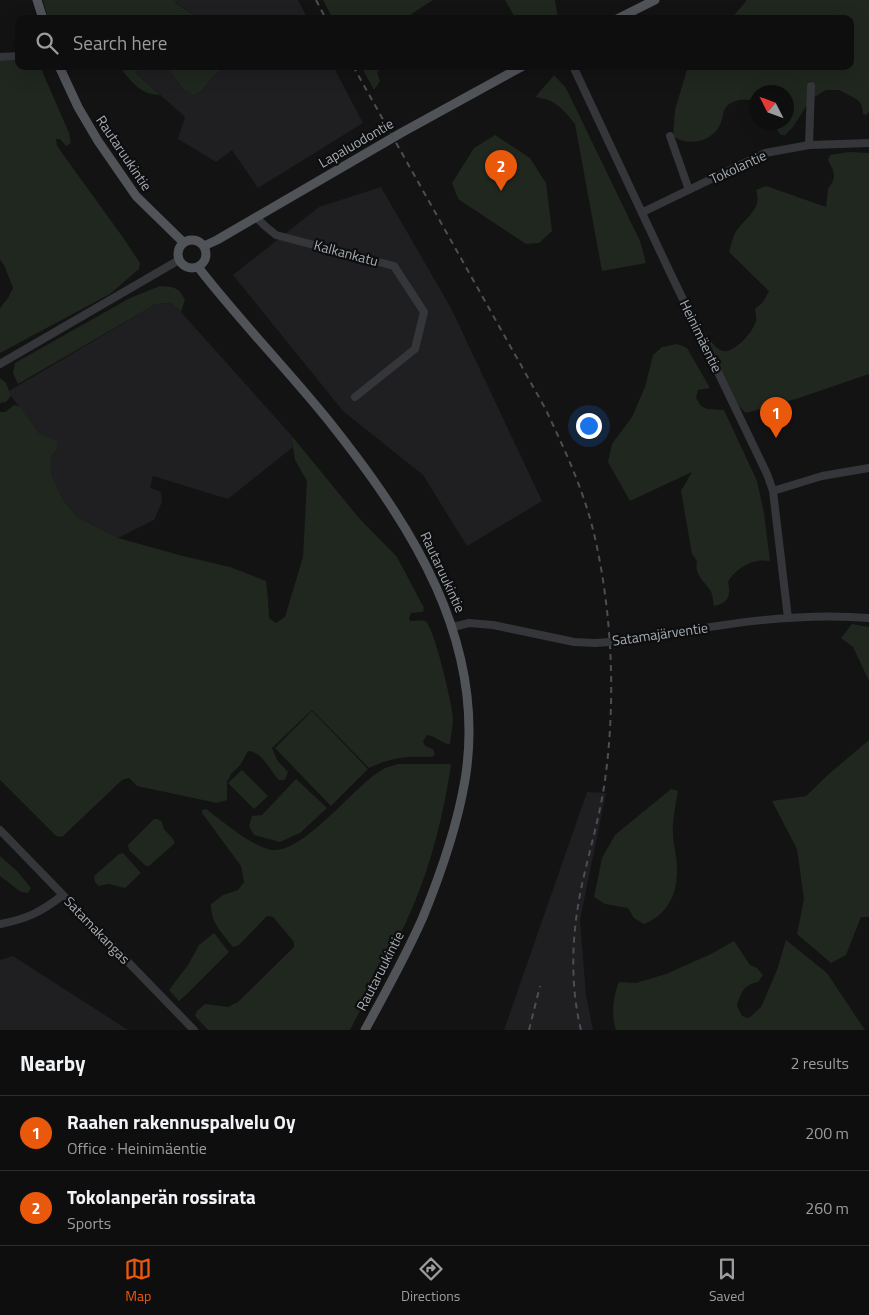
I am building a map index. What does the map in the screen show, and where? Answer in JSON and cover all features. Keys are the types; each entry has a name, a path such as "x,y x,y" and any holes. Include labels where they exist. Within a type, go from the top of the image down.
{"main road":[{"path":"37,0 42,15"},
{"path":"625,15 656,0"},
{"name":"Rautaruukintie","path":"61,70 78,107 98,141 130,188 145,206 183,242"},
{"name":"Lapaluodontie","path":"204,246 516,70"},
{"path":"192,239 197,240 204,246 206,256 198,267 185,267 179,260 178,250 183,242 192,239"},
{"name":"Rautaruukintie","path":"198,267 327,419 388,499 410,534 453,628 466,691 468,726 465,779 458,814 422,919 365,1030"}],"street":[{"path":"0,57 15,56"},
{"name":"Heinimäentie","path":"575,70 767,474 773,492 788,618"},
{"path":"810,146 811,86"},
{"path":"670,136 689,190"},
{"name":"Tokolantie","path":"643,212 759,155 783,149 810,146 869,143"},
{"name":"Kalkankatu","path":"256,217 276,235 394,266 424,312 414,349 355,397"},
{"path":"0,364 179,260"},
{"path":"773,492 822,476 869,468"},
{"name":"Satamajärventie","path":"453,628 469,623 492,624 574,642 595,643 623,641 711,627 788,618 844,616 869,618"},
{"name":"Satamakangas","path":"0,830 194,1030"},
{"path":"0,924 21,920 36,914 63,895"}],"shaded area":[{"path":"43,0 176,0 175,3 194,15 47,15"},
{"path":"176,0 298,0 306,15 195,15 174,2"},
{"path":"323,0 433,0 410,15 331,15"},
{"path":"505,0 555,0 557,15 514,15"},
{"path":"747,0 869,0 869,112 866,115 863,114 862,106 858,100 839,90 826,90 813,98 813,84 810,81 807,84 807,105 794,125 794,85 749,85 749,100 733,102 727,106 720,125 706,139 692,142 673,136 675,110 687,70 854,70 854,15 734,15"},
{"path":"15,60 15,70 42,70 69,133 71,143 66,146 60,139 56,139 57,146 140,263 139,269 110,294 0,353 0,308 13,288 4,265 0,260 0,61"},
{"path":"122,70 139,70 136,73 160,95 147,93 132,82"},
{"path":"139,70 169,70 183,89 203,89 220,70 335,70 363,123 258,188 232,150 216,162 178,139 185,117 136,73"},
{"path":"169,70 220,70 203,89 194,95 183,89"},
{"path":"363,70 380,70 377,72 380,81 374,90"},
{"path":"554,75 566,88 640,241 646,263 602,271 575,124 554,103 536,97"},
{"path":"777,130 790,130 785,135 781,135"},
{"path":"495,135 530,158 546,183 552,231 539,243 526,244 458,199 452,183 474,148"},
{"path":"849,152 869,153 869,374 799,398 746,413 733,400 704,331 712,343 720,350 728,351 733,349 751,331 756,321 755,309 763,302 769,291 729,252 734,235 755,208 757,203 756,190 766,186 826,207 828,189 834,177 828,160 830,155"},
{"path":"381,187 451,308 542,501 467,546 423,475 343,411 233,275 319,207"},
{"path":"160,286 172,287 181,292 185,300 181,312 171,303 156,304 18,384 13,373 15,363 130,298"},
{"path":"171,303 291,435 293,447 228,499 153,476 150,488 161,492 162,502 154,520 118,538 77,517 62,498 50,475 51,457 58,448 57,442 39,433 9,391 156,304"},
{"path":"677,344 687,348 710,388 698,390 696,398 701,406 707,409 724,410 757,481 764,513 770,561 754,562 745,565 737,571 728,582 728,598 723,603 714,606 711,592 698,573 697,561 692,554 681,491 692,472 630,501 608,462 612,444 632,417 645,387 653,355 662,347"},
{"path":"0,378 6,383 11,396 6,402 0,403"},
{"path":"14,405 20,407 39,433 57,441 58,448 51,457 51,475 62,498 77,517 118,538 230,567 266,581 269,618 276,623 285,617 303,557 307,481 295,460 291,435 359,518 397,557 424,608 423,612 411,613 409,618 410,621 425,621 429,626 438,650 453,717 450,744 427,735 423,741 425,746 433,749 435,755 432,757 400,758 369,768 312,710 272,748 277,760 288,772 285,780 279,780 262,758 248,751 227,782 227,800 217,803 137,786 129,778 122,780 62,837 56,836 0,780 0,412 5,412"},
{"path":"852,624 869,627 869,681 853,647 841,638"},
{"path":"312,711 368,769 331,806 275,748"},
{"path":"869,740 869,917 861,917 846,955 831,963 797,934 804,899 797,849 772,801 806,796"},
{"path":"398,764 451,764 445,802 425,876 411,911 350,1030 208,1030 195,1016 197,1011 205,1004 228,1007 238,1002 294,947 294,942 273,917 267,916 239,945 233,947 221,932 215,922 211,904 223,895 238,890 244,882 241,866 202,813 202,810 206,809 239,834 258,845 274,850 286,848 314,830 369,779 380,771"},
{"path":"242,770 268,796 254,809 228,783"},
{"path":"296,779 327,808 300,833 280,842 254,835 249,826 252,816 262,815"},
{"path":"671,789 678,791 673,828 677,867 675,888 668,905 662,913 644,924 634,918 628,908 605,904 594,897 602,858 615,835"},
{"path":"587,792 606,793 580,920 586,995 593,1030 504,1030"},
{"path":"154,819 162,822 164,829 174,840 174,844 149,866 146,866 129,850 128,845"},
{"path":"123,853 141,873 125,888 109,884 99,886 95,882 94,876 119,854"},
{"path":"0,856 17,871 31,888 28,893 21,892 0,876"},
{"path":"214,933 229,952 179,1001 169,990 188,965 199,945"},
{"path":"786,940 827,973 865,1030 616,1030 613,1006 619,982 636,983 666,974 711,954 734,941 750,965 757,968 763,975 758,982 746,987 738,1001 737,1006 742,1016 749,1018 761,1007 777,970"},
{"path":"13,956 128,1030 0,1030 0,960"}],"railway":[{"path":"316,0 324,15"},
{"path":"355,70 545,408 580,488 595,538 606,599 611,662 611,694 608,757 604,787 579,898 574,936 573,974 581,1030"},
{"path":"529,1030 540,986"}],"place":[{"name":"Tokolanperän rossirata","path":"501,191"},
{"name":"Raahen rakennuspalvelu Oy","path":"776,438"}]}
